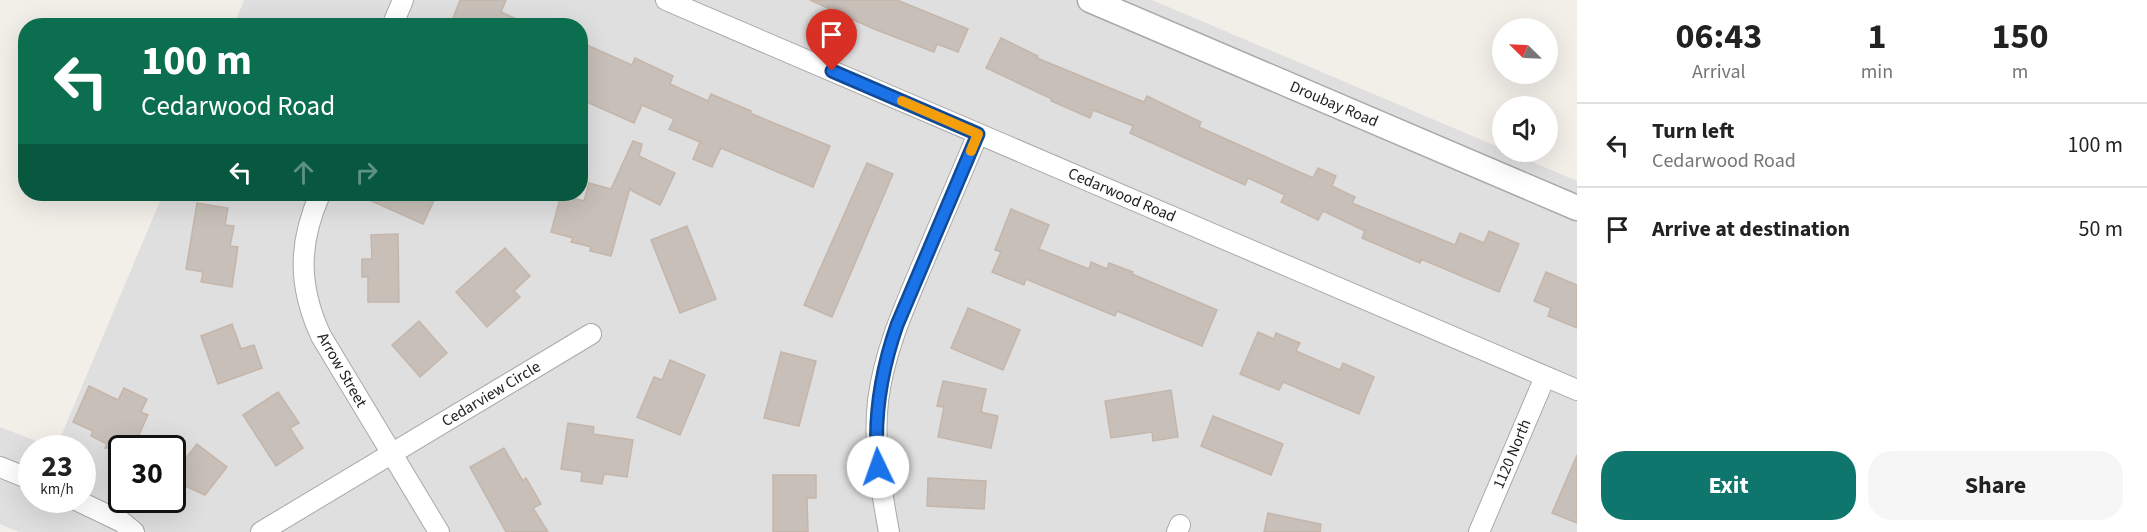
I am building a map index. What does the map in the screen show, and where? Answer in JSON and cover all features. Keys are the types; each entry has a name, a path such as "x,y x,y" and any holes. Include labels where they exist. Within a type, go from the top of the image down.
{"street":[{"path":"395,18 403,0"},
{"name":"Cedarwood Road","path":"666,0 1577,390"},
{"name":"Droubay Road","path":"1090,0 1577,208"},
{"path":"889,532 877,454 876,428 882,375 897,325 978,134"},
{"name":"Arrow Street","path":"317,201 308,224 304,245 303,276 308,303 321,336 439,532"},
{"name":"Cedarview Circle","path":"261,532 591,334"},
{"name":"1120 North","path":"1479,532 1545,377"},
{"path":"0,467 18,474"},
{"path":"96,510 122,522 134,532"}],"shaded area":[{"path":"244,0 1152,0 1492,144 1492,162 1532,162 1577,181 1577,532 19,532 0,524 0,427 21,435 18,435 18,513 96,513 96,435 61,435 160,201 588,201 588,18 237,18"}],"building":[{"path":"460,0 506,0 501,12 514,18 453,18"},
{"path":"810,0 897,0 968,29 958,52 937,44 934,52 874,29"},
{"path":"1001,38 1038,56 1037,58 1144,102 1147,96 1201,122 1199,127 1313,178 1318,168 1336,176 1332,186 1355,197 1352,203 1455,245 1460,233 1484,243 1489,231 1519,244 1499,292 1421,259 1420,263 1362,238 1365,231 1323,211 1318,220 1281,202 1285,195 1248,178 1245,185 1130,133 1133,126 1093,110 1090,118 986,68"},
{"path":"588,46 632,65 635,58 673,76 670,84 708,101 711,94 830,146 813,187 721,148 712,167 693,159 700,142 669,129 674,119 642,105 634,123 588,103"},
{"path":"633,141 642,144 639,156 675,173 660,205 630,188 611,256 590,251 591,247 571,242 573,238 551,232 559,201 588,201 589,183 611,189"},
{"path":"867,163 893,174 832,317 804,305"},
{"path":"372,201 434,201 423,224"},
{"path":"197,203 228,208 225,225 234,226 230,246 238,247 232,287 201,282 203,272 186,269"},
{"path":"1011,209 1049,225 1039,249 1089,269 1091,262 1107,269 1109,263 1217,310 1202,346 1117,311 1115,316 1026,279 1024,285 992,272 1001,252 995,250"},
{"path":"687,226 716,299 680,313 651,240"},
{"path":"398,234 399,302 368,302 368,277 362,277 362,259 372,259 371,235"},
{"path":"505,248 530,276 514,291 520,297 487,327 456,292"},
{"path":"1546,272 1577,285 1577,328 1548,316 1551,308 1534,301"},
{"path":"968,308 1020,330 1003,370 951,348"},
{"path":"419,321 447,353 420,377 392,345"},
{"path":"232,324 241,349 254,345 262,368 218,384 201,336"},
{"path":"1258,332 1274,339 1276,333 1300,343 1296,351 1340,370 1343,363 1374,377 1359,414 1283,382 1279,390 1240,374"},
{"path":"781,352 816,361 799,426 764,418"},
{"path":"670,360 705,375 680,435 637,417 654,377 662,380"},
{"path":"943,381 986,389 981,412 998,416 991,448 938,437 944,407 937,406"},
{"path":"89,386 118,400 124,388 147,399 141,412 148,415 139,435 108,435 108,448 105,448 107,444 96,438 96,435 91,435 93,431 73,422"},
{"path":"1171,390 1178,437 1153,441 1152,432 1111,438 1105,401"},
{"path":"278,392 299,423 290,428 303,448 276,466 243,415"},
{"path":"1213,416 1283,444 1271,475 1201,446"},
{"path":"568,423 594,427 593,434 633,440 627,477 604,474 602,484 581,481 582,472 561,469"},
{"path":"197,444 227,467 205,495 186,486 186,458"},
{"path":"504,448 523,481 526,478 541,504 533,508 548,532 506,532 470,467"},
{"path":"1577,455 1577,523 1552,513"},
{"path":"773,475 816,475 816,498 807,498 808,532 773,532"},
{"path":"928,478 986,481 984,509 927,506"},
{"path":"1268,513 1321,524 1320,532 1264,532"}],"slow traffic":[{"path":"902,101 978,134 971,151"}],"route":[{"path":"832,71 978,134 888,350 878,402 876,428 878,467"}]}
